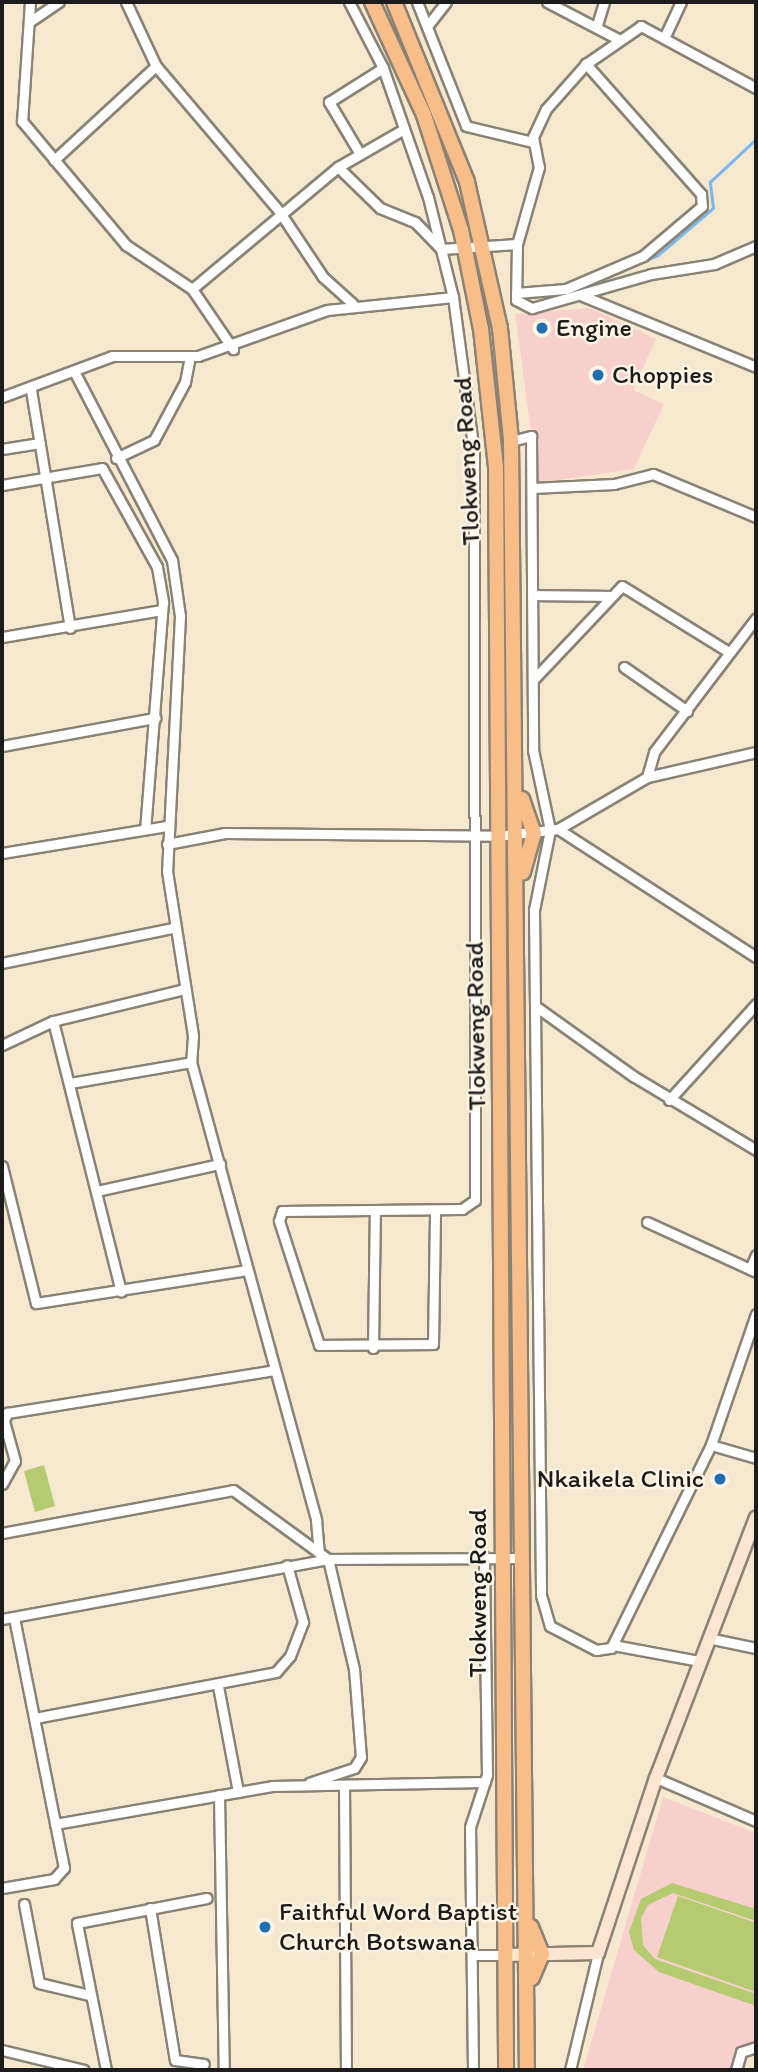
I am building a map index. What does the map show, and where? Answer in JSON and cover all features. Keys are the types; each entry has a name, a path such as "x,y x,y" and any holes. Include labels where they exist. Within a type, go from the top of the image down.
{"main road":[{"name":"Tlokweng Road","path":"372,2 424,115 465,247 496,467 506,2070"},
{"name":"Tlokweng Road","path":"394,2 439,101 482,244 511,441 527,2070"},
{"path":"515,774 534,833 517,902"},
{"path":"526,1891 542,1954 533,1971 526,2020"}],"street":[{"path":"30,2 20,117 127,245 192,289 233,349"},
{"path":"29,22 59,2"},
{"path":"126,2 156,66 279,211 323,276 353,304"},
{"path":"349,2 383,68 442,249 453,297 474,453 475,1200 468,1209 286,1209 279,1217 317,1343 373,1348 422,1348 436,1340 435,1210"},
{"path":"417,2 466,126 532,142"},
{"path":"428,25 446,2"},
{"path":"547,2 597,24 618,39"},
{"path":"597,24 604,2"},
{"path":"666,36 681,2"},
{"path":"756,88 666,36 637,26 586,64 546,108 532,142 539,167 517,244 516,293 526,308 583,296 628,280 714,264 756,246"},
{"path":"516,293 566,289 622,266 651,251 700,209 702,198 586,64"},
{"path":"54,160 156,66"},
{"path":"360,154 329,102 383,68"},
{"path":"192,289 279,211 338,167 404,129"},
{"path":"338,167 380,208 415,222 442,249 482,244 517,244"},
{"path":"622,266 628,280"},
{"path":"583,296 756,367"},
{"path":"2,397 31,390 112,356 190,356 233,349 353,304 453,297"},
{"path":"116,458 154,440 185,382 190,356"},
{"path":"74,371 116,458 172,560 179,600 167,844 173,928 184,989 191,1062 354,1669 361,1757 354,1768 309,1783"},
{"path":"31,390 70,628"},
{"path":"511,441 531,436 535,772 554,830 535,896 542,1615 556,1631 596,1650 613,1645 699,1661"},
{"path":"2,449 40,443"},
{"path":"2,485 105,470 157,567 162,610 145,829"},
{"path":"532,488 614,484 653,474 756,517"},
{"path":"533,680 611,596 628,586 729,652"},
{"path":"532,595 611,596"},
{"path":"2,637 70,628 162,610"},
{"path":"648,777 654,752 756,618"},
{"path":"624,667 687,710"},
{"path":"2,746 155,718"},
{"path":"167,844 225,833 498,836 554,830 648,777 756,752"},
{"path":"2,853 167,826"},
{"path":"554,830 756,957"},
{"path":"2,963 173,928"},
{"path":"2,1045 53,1021 184,989"},
{"path":"669,1100 756,1004"},
{"path":"538,1008 669,1100 756,1150"},
{"path":"53,1021 121,1292"},
{"path":"69,1083 191,1062"},
{"path":"97,1191 220,1164"},
{"path":"2,1166 34,1302 121,1292 247,1270"},
{"path":"373,1348 375,1210"},
{"path":"647,1222 753,1270 756,1255"},
{"path":"613,1645 711,1445 751,1343 756,1314"},
{"path":"2,1484 15,1461 4,1422 7,1413 275,1370"},
{"path":"711,1445 756,1458"},
{"path":"2,1533 233,1490 323,1556"},
{"path":"570,2070 598,1953 656,1778 756,1518"},
{"path":"2,1619 323,1556 522,1558"},
{"path":"473,2070 470,1818 485,1782 484,1556"},
{"path":"35,1718 218,1686 276,1672 290,1656 303,1611 288,1565"},
{"path":"2,1888 62,1875 55,1824 14,1616"},
{"path":"708,1638 756,1648"},
{"path":"218,1686 239,1792"},
{"path":"656,1778 756,1821"},
{"path":"55,1824 219,1795 309,1783 344,1785 485,1782"},
{"path":"344,1785 346,2070"},
{"path":"219,1795 224,2070"},
{"path":"106,2070 89,1995 77,1923 207,1898"},
{"path":"24,1904 39,1983 89,1995"},
{"path":"150,1908 176,2060 204,2064"},
{"path":"472,1955 526,1957 542,1954 598,1953"},
{"path":"736,2070 741,2052 756,2047"},
{"path":"2,2050 84,2070"}],"shaded area":[{"name":"Choppies","path":"590,308 656,339 633,390 664,404 634,469 538,483 515,314"},
{"path":"663,1797 756,1833 756,2056 748,2055 745,2070 583,2070"}],"green space":[{"path":"44,1465 55,1506 35,1512 24,1471"},
{"path":"672,1883 756,1909 756,1921 673,1893 648,1905 641,1918 643,1945 655,1959 756,1994 756,2006 659,1972 634,1950 629,1932 641,1899"},
{"path":"678,1896 756,1923 756,1992 657,1957"}],"waterway":[{"path":"565,293 658,255 713,208 710,182 756,139"}],"place":[{"name":"Engine","path":"542,328"},
{"name":"Choppies","path":"598,375"},
{"name":"Nkaikela Clinic","path":"720,1479"},
{"name":"Faithful Word Baptist Church Botswana","path":"265,1927"}]}
